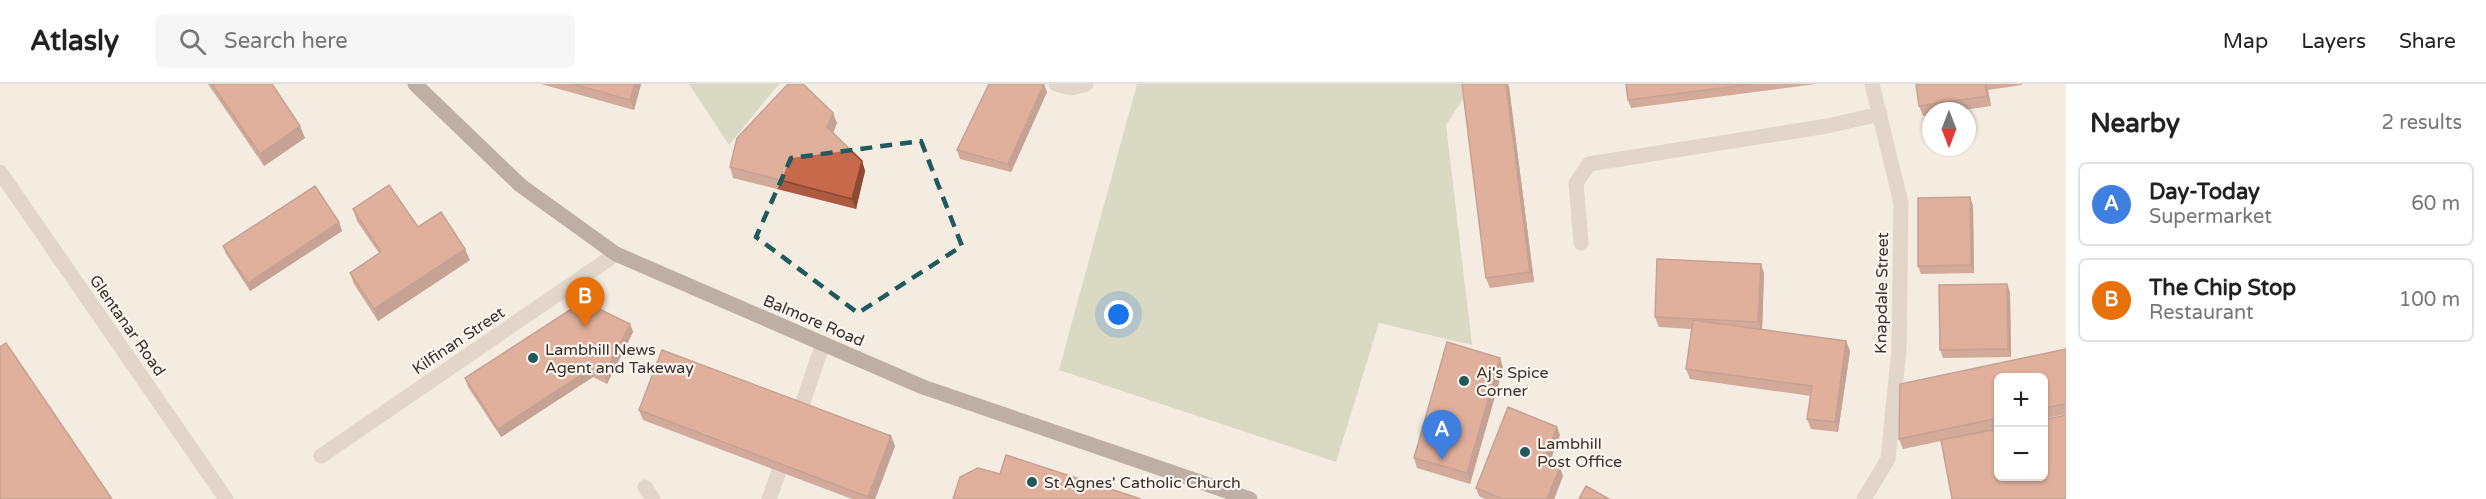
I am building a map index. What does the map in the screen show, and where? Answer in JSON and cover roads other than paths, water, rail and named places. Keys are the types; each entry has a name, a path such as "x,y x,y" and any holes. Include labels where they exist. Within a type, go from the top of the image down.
{"main road":[{"name":"Balmore Road","path":"415,84 520,185 616,254 923,387 1250,499"}],"street":[{"path":"1056,84 1071,88 1086,84"},
{"name":"Knapdale Street","path":"1864,499 1888,459 1899,349 1901,202 1872,84"},
{"path":"1581,243 1576,183 1589,164 1827,126 1880,114"},
{"name":"Glentanar Road","path":"0,172 226,499"},
{"name":"Kilfinan Street","path":"321,456 616,254"},
{"path":"769,499 823,343"}],"place":[{"name":"The Chip Stop","path":"585,327"},
{"name":"Lambhill News Agent and Takeway","path":"533,358"},
{"name":"Aj's Spice Corner","path":"1464,381"},
{"name":"Lambhill Post Office","path":"1525,452"},
{"name":"Day-Today","path":"1442,460"},
{"name":"St Agnes' Catholic Church","path":"1032,482"}]}
